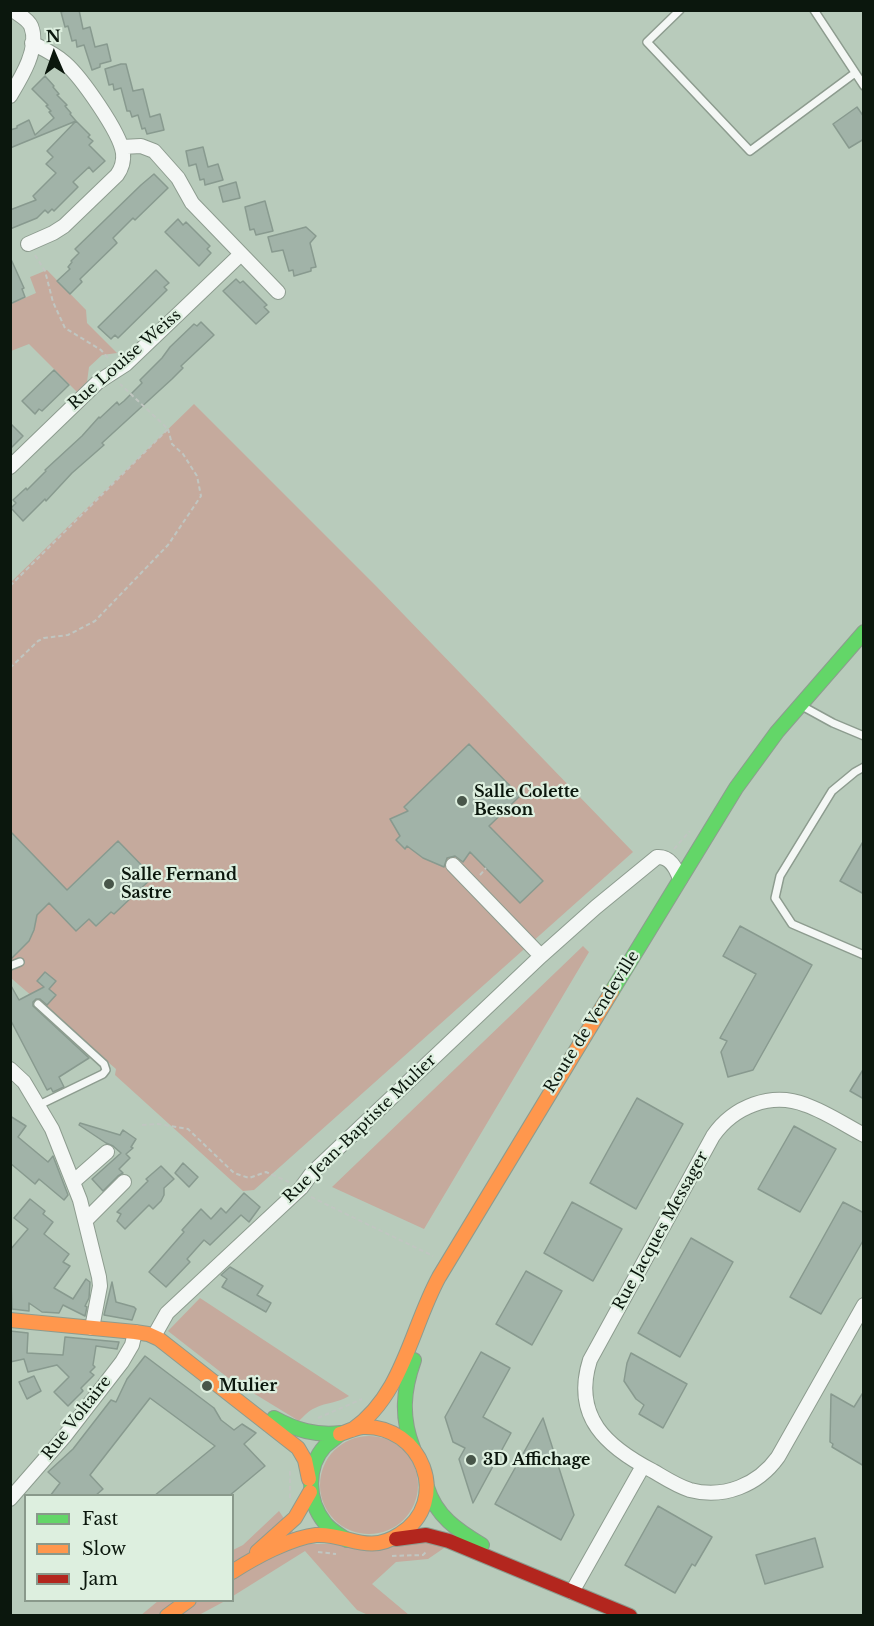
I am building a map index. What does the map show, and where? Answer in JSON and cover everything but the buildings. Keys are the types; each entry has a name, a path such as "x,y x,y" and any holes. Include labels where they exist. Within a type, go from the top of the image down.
{"main road":[{"name":"Route de Vendeville","path":"413,1448 407,1435 403,1416 406,1381 449,1280 742,798 805,708 864,632"},
{"name":"Route de Vendeville","path":"349,1431 371,1417 386,1395 425,1303 454,1249 753,762 805,708 842,674 864,648"},
{"path":"10,1320 135,1332 154,1336 166,1343 298,1448 305,1460 314,1507 322,1521 333,1532 347,1540"},
{"path":"219,1384 302,1432 323,1435 370,1427 399,1436 413,1448 424,1469 431,1504 437,1512 451,1525 488,1549 538,1577"},
{"path":"235,1570 294,1521 306,1504 312,1470 320,1452 329,1442 349,1431"},
{"path":"386,1541 400,1534 412,1524 424,1503 427,1487"},
{"path":"235,1570 306,1537 324,1535 363,1544 414,1535 436,1537 630,1616"},
{"path":"167,1616 186,1602"}],"street":[{"path":"10,96 24,69 32,44 32,30 29,23 13,10"},
{"path":"28,244 64,226 117,175 123,163 122,147 105,116 72,70 52,53 32,44"},
{"path":"122,147 141,146 154,151 176,176 192,203 278,292"},
{"name":"Rue Louise Weiss","path":"10,467 93,386 114,372 241,254"},
{"name":"Rue Jean-Baptiste Mulier","path":"154,1336 164,1316 301,1188 312,1173 541,956 655,858 661,856 669,860 680,879"},
{"path":"453,865 541,956"},
{"path":"10,1069 24,1082 52,1129 87,1220 100,1286 92,1328"},
{"name":"Rue Jacques Messager","path":"864,1135 804,1104 775,1100 757,1103 738,1111 725,1121 713,1136 595,1349 587,1369 586,1401 596,1426 609,1443 643,1466 681,1486 699,1491 721,1492 750,1484 759,1478 778,1457 864,1305"},
{"path":"73,1182 107,1152"},
{"path":"87,1220 124,1182"},
{"name":"Rue Voltaire","path":"10,1499 122,1362 132,1345 135,1332"},
{"path":"572,1592 643,1466"}],"lane":[{"path":"680,10 646,42 750,151 855,73"},
{"path":"814,10 864,86"},
{"path":"805,708 864,736"},
{"path":"864,767 832,791 780,876 775,898 792,924 864,955"},
{"path":"10,966 20,962"},
{"path":"38,1004 104,1064 106,1070 103,1074 39,1105"}],"path":[{"path":"10,668 38,641 68,635 95,621 168,545 201,496 197,476 183,454 172,444 168,429 114,372 101,350 65,328 53,302 45,271 28,244"},
{"path":"10,586 168,429"},
{"path":"384,1557 423,1555 430,1549 436,1537"},
{"path":"314,1551 343,1555"}],"shaded area":[{"path":"47,270 86,310 87,323 117,353 102,355 89,367 87,382 77,392 29,344 11,351 11,304 36,293 30,277"},
{"path":"194,404 377,587 633,852 254,1190 243,1191 115,1075 116,1069 11,978 11,582"},
{"path":"583,946 589,952 424,1229 332,1187"},
{"path":"200,1298 349,1396 313,1409 299,1421 227,1377 168,1331"},
{"path":"369,1436 388,1439 404,1450 415,1466 418,1485 415,1504 404,1520 388,1531 369,1534 350,1531 334,1520 323,1504 320,1485 323,1466 334,1450 350,1439"},
{"path":"279,1511 301,1544 402,1544 422,1539 447,1546 428,1559 396,1562 372,1584 409,1615 368,1615 357,1610 305,1551 234,1595 234,1550 243,1545"},
{"path":"157,1602 223,1602 199,1615 140,1616"}],"traffic: fast":[{"path":"612,991 736,788 777,732 864,632"},
{"path":"413,1448 409,1437 405,1404 414,1360"},
{"path":"274,1418 306,1431 323,1434 341,1433"},
{"path":"340,1434 319,1454 314,1464 311,1484 312,1495 319,1514 330,1528 347,1540"},
{"path":"427,1487 442,1514 464,1534 482,1545"}],"traffic: slow":[{"path":"352,1430 369,1415 395,1380 439,1277 612,991"},
{"path":"10,1320 135,1332 159,1339 298,1448 305,1460 309,1479"},
{"path":"234,1571 272,1549 295,1540 327,1535 358,1542 377,1543 400,1534 416,1520 424,1503 427,1485 423,1467 414,1451 401,1438 383,1429 362,1427 340,1434"},
{"path":"257,1552 295,1518 310,1492"},
{"path":"167,1616 186,1602"}],"traffic: jam":[{"path":"396,1539 426,1535 449,1541 630,1616"}],"place":[{"name":"Salle Colette Besson","path":"462,801"},
{"name":"Salle Fernand Sastre","path":"109,884"},
{"name":"Mulier","path":"207,1386"},
{"name":"3D Affichage","path":"471,1460"}]}
